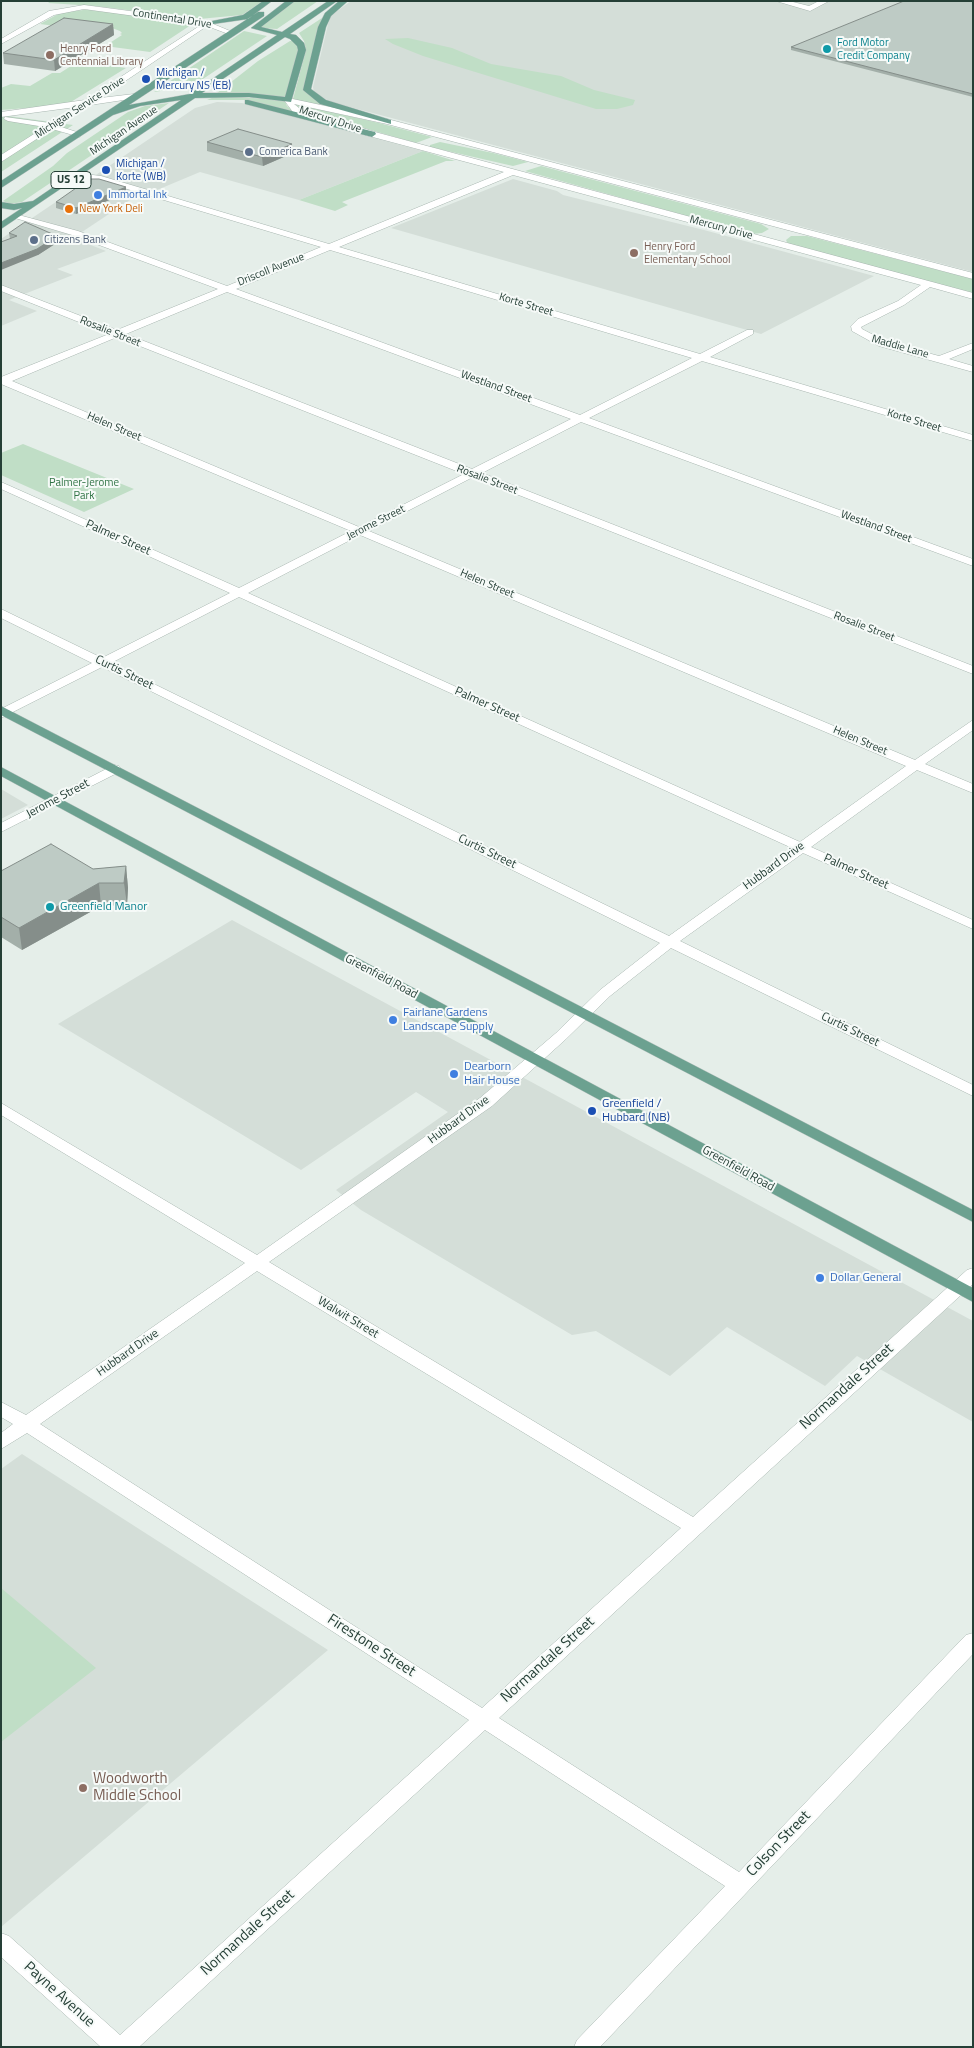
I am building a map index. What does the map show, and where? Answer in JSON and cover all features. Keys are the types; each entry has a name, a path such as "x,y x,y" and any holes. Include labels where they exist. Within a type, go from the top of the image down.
{"main road":[{"path":"206,23 245,17 268,1"},
{"name":"Michigan Avenue","path":"1,185 279,1"},
{"path":"108,114 139,104 195,96 249,95 288,100 302,50 297,39 262,32 254,28 291,1"},
{"name":"Michigan Avenue","path":"1,226 79,175 333,1"},
{"path":"344,1 328,15 322,27 307,86 308,90 323,102 388,122"},
{"path":"134,96 208,86"},
{"path":"180,106 225,100 242,101 372,134"},
{"path":"1,196 46,166 47,155"},
{"path":"1,205 20,206 42,199"},
{"path":"2,712 973,1217"},
{"name":"Greenfield Road","path":"1,771 965,1292"}],"street":[{"path":"780,1 810,9 822,3"},
{"path":"803,1 822,3"},
{"name":"Continental Drive","path":"1,42 52,13 72,8 93,8 206,23 231,33"},
{"name":"Michigan Service Drive","path":"1,159 201,29 206,23"},
{"path":"1,116 134,96"},
{"name":"Mercury Drive","path":"288,100 388,122 973,276"},
{"name":"Mercury Drive","path":"288,100 290,106 296,110 372,134 973,296"},
{"path":"1,116 52,126 77,135"},
{"path":"420,147 431,141 458,140"},
{"path":"1,146 26,143"},
{"name":"Driscoll Avenue","path":"2,380 514,171 532,168 538,161"},
{"name":"Korte Street","path":"79,175 105,180 973,438"},
{"name":"Westland Street","path":"18,216 75,233 227,288 973,563"},
{"path":"770,241 796,229"},
{"name":"Maddie Lane","path":"929,284 901,303 868,317 856,326 857,331 872,340 973,369"},
{"name":"Rosalie Street","path":"1,288 973,670"},
{"name":"Jerome Street","path":"2,712 750,332"},
{"path":"942,359 973,346"},
{"name":"Helen Street","path":"2,380 973,789"},
{"name":"Palmer Street","path":"1,485 973,925"},
{"name":"Curtis Street","path":"1,612 973,1091"},
{"name":"Hubbard Drive","path":"1,1442 486,1102 612,987 800,847 973,724"},
{"name":"Jerome Street","path":"1,828 114,769"},
{"name":"Walwit Street","path":"1,1108 694,1527"},
{"name":"Normandale Street","path":"123,2047 694,1527 965,1292 973,1274"},
{"name":"Firestone Street","path":"1,1408 740,1884"},
{"name":"Colson Street","path":"585,2047 973,1641"},
{"name":"Payne Avenue","path":"1,1943 118,2047"}],"shaded area":[{"path":"351,1 973,1 973,272 331,102 314,93 313,87 330,16"},
{"path":"217,102 242,103 423,151 299,200 200,172 157,190 148,188 73,238 106,251 57,269 73,275 9,300 37,311 1,326 1,239 195,108"},
{"name":"Henry Ford Elementary School","path":"513,179 557,191 563,195 704,230 874,276 761,334 391,228"},
{"path":"1,789 28,805 1,819"},
{"path":"232,920 973,1321 973,1422 857,1356 825,1386 727,1327 670,1376 596,1331 572,1335 361,1210 336,1190 448,1112 416,1092 301,1170 58,1024"},
{"name":"Woodworth Middle School","path":"22,1454 328,1650 1,1927 1,1469"}],"green space":[{"path":"51,1 263,1 242,15 199,19 95,6 48,3"},
{"path":"294,1 318,1 277,29 261,28 260,24"},
{"path":"83,10 194,23 150,52 105,46 122,35 120,31 112,28 114,26 63,27 40,24 60,13"},
{"path":"322,18 304,90 316,101 360,115 293,99 306,50 304,41 299,33"},
{"path":"244,31 267,36 197,83 181,88 154,92"},
{"path":"408,38 452,48 491,64 561,76 594,90 635,100 633,105 617,109 596,109 423,56 385,39"},
{"path":"290,41 294,41 299,50 286,97 217,93 258,61"},
{"path":"79,61 126,68 66,105 1,110 1,88 11,84 30,86 52,73 60,73"},
{"path":"232,96 285,101 292,110 327,121 245,100 207,100 214,97"},
{"path":"169,103 22,202 10,204 3,201 53,166 67,153 128,112 145,106"},
{"path":"293,103 432,137 416,143 301,110"},
{"path":"1,115 73,125 1,172"},
{"path":"440,142 528,162 513,166 430,147 430,145"},
{"path":"423,151 455,161 446,161 342,202 348,205 335,211 299,200"},
{"path":"541,166 761,224 769,229 762,233 752,234 525,171"},
{"path":"791,236 807,236 973,279 973,293 788,244 786,240"},
{"name":"Palmer-Jerome Park","path":"23,444 134,489 84,512 1,475 1,453"},
{"path":"1,1588 96,1668 1,1742"}],"building":[{"name":"Ford Motor Credit Company","path":"904,1 973,1 973,94 791,47"},
{"path":"64,18 113,24 54,60 3,53"},
{"path":"238,129 292,144 262,157 207,142"},
{"path":"89,179 99,179 126,187 76,208 56,202"},
{"path":"25,222 57,236 37,249 1,263 1,242 17,236 9,233"},
{"path":"51,844 93,869 126,866 124,883 99,883 19,928 1,917 1,871"}],"place":[{"name":"Ford Motor Credit Company","path":"827,49"},
{"name":"Henry Ford Centennial Library","path":"50,55"},
{"name":"Michigan / Mercury NS (EB)","path":"146,79"},
{"name":"Comerica Bank","path":"249,152"},
{"name":"Michigan / Korte (WB)","path":"106,170"},
{"name":"Immortal Ink","path":"98,195"},
{"name":"New York Deli","path":"69,209"},
{"name":"Citizens Bank","path":"34,240"},
{"name":"Henry Ford Elementary School","path":"634,253"},
{"name":"Greenfield Manor","path":"50,907"},
{"name":"Fairlane Gardens Landscape Supply","path":"393,1020"},
{"name":"Dearborn Hair House","path":"454,1074"},
{"name":"Greenfield / Hubbard (NB)","path":"592,1111"},
{"name":"Dollar General","path":"820,1278"},
{"name":"Woodworth Middle School","path":"83,1788"}]}
